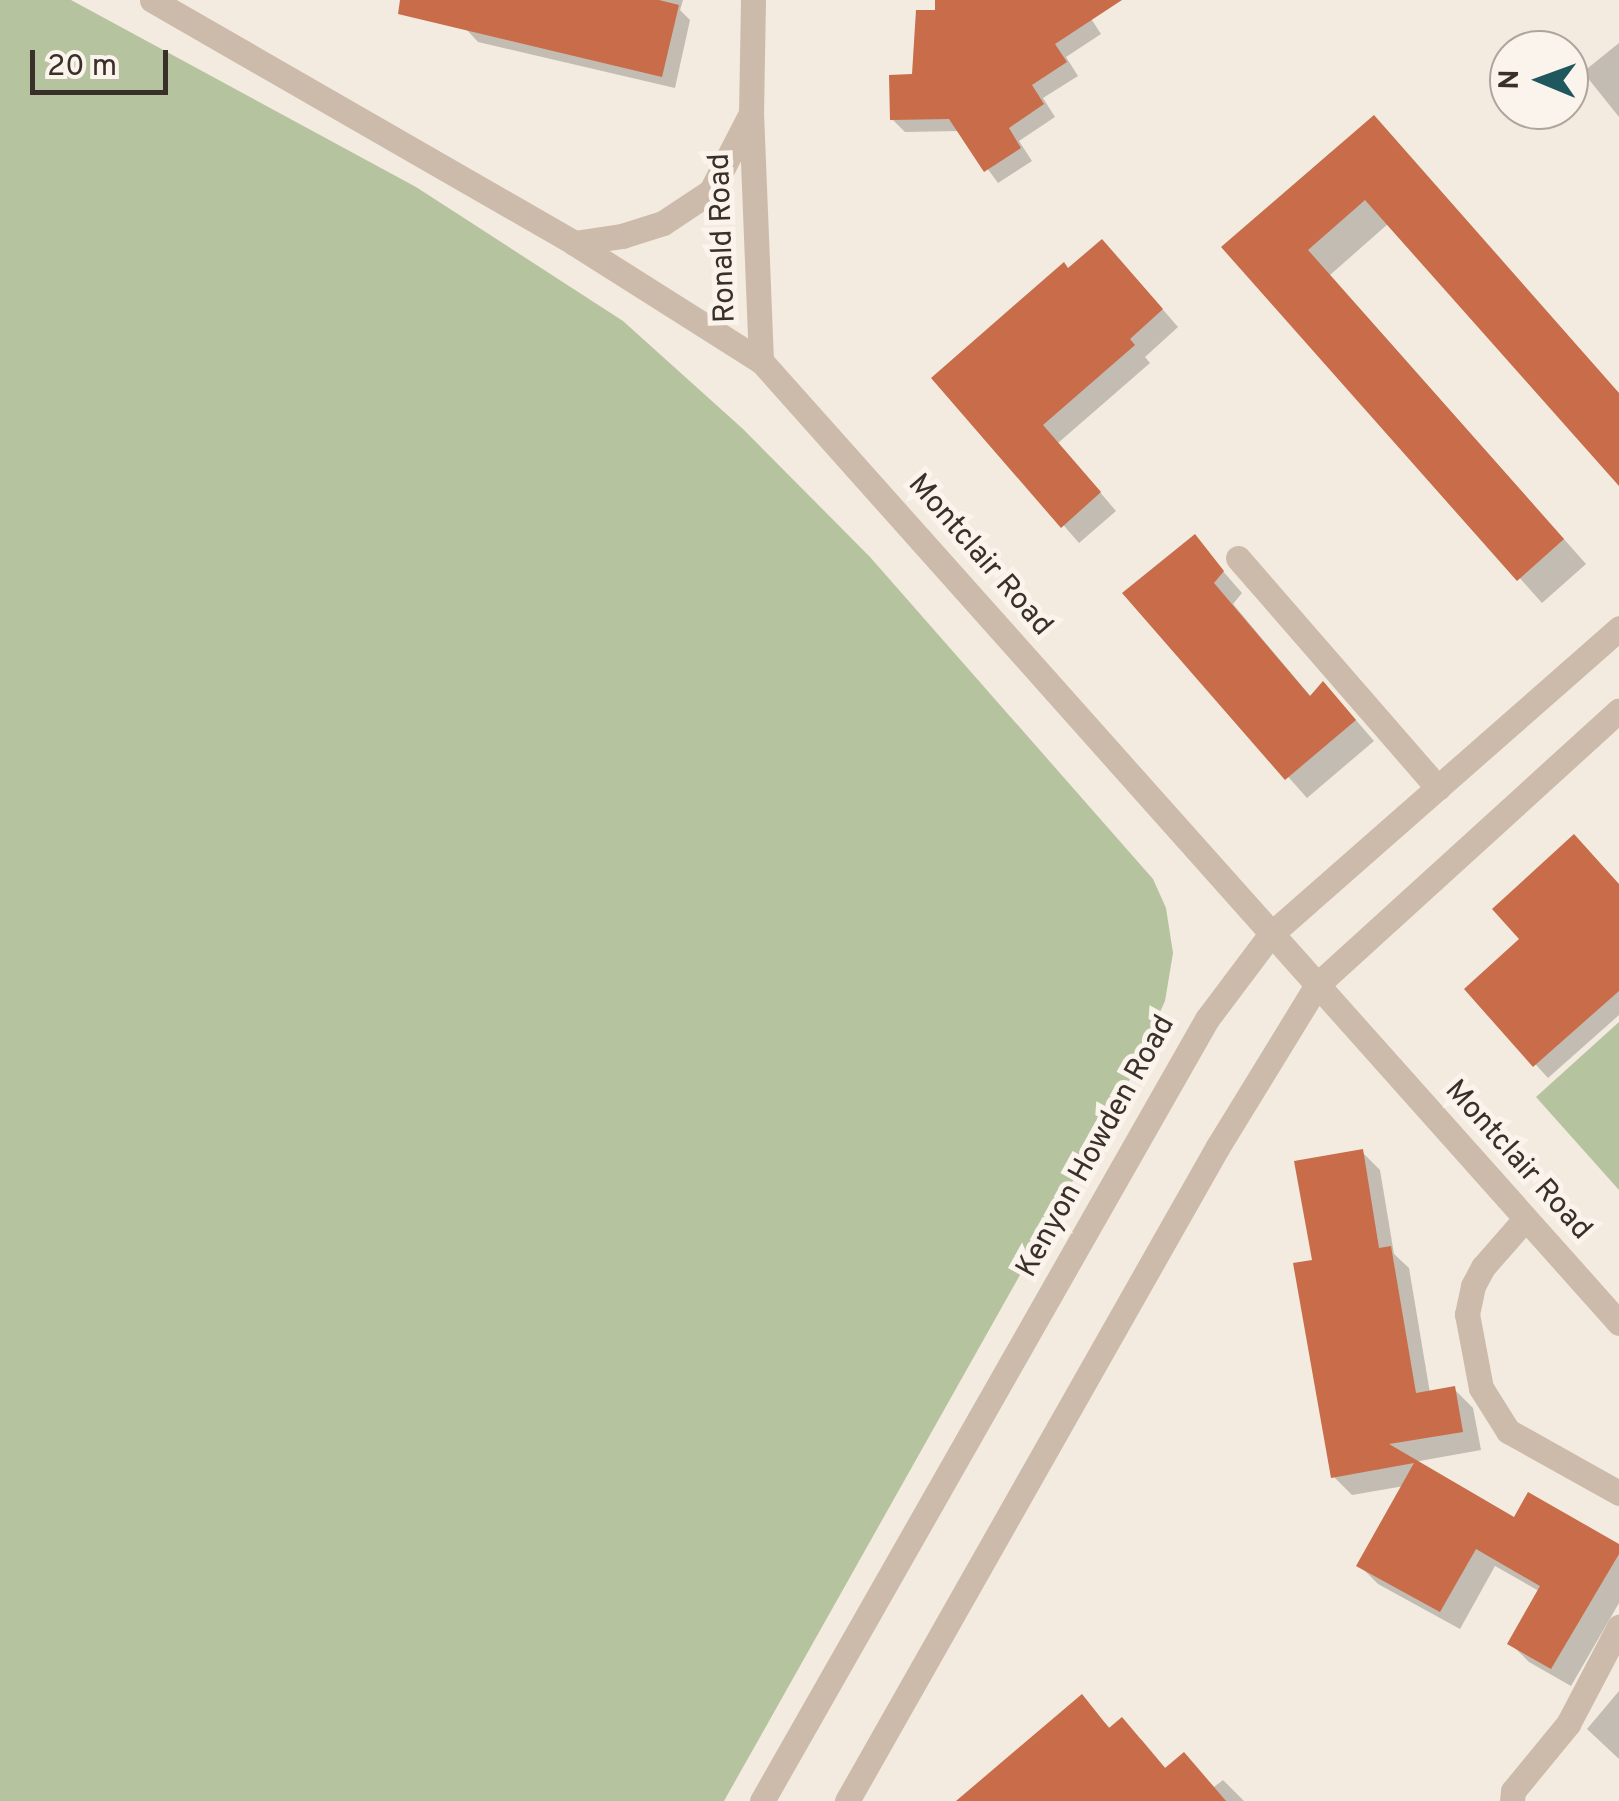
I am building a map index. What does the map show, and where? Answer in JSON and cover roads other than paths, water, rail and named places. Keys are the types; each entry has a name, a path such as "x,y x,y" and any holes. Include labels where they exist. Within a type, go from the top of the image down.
{"street":[{"name":"Montclair Road","path":"152,0 574,243 762,361 1619,1323"},
{"name":"Ronald Road","path":"753,0 751,112 762,361"},
{"name":"Ronald Road","path":"574,243 622,236 663,223 712,191 751,112"},
{"path":"1238,558 1438,788"},
{"name":"Kenyon Howden Road","path":"762,1801 1207,1019 1270,935 1619,628"},
{"path":"847,1801 1227,1130 1317,985 1619,710"},
{"path":"1526,1219 1483,1266 1473,1286 1467,1314 1481,1388 1508,1431 1619,1493"},
{"path":"1512,1801 1513,1791 1568,1724 1619,1627"}]}
